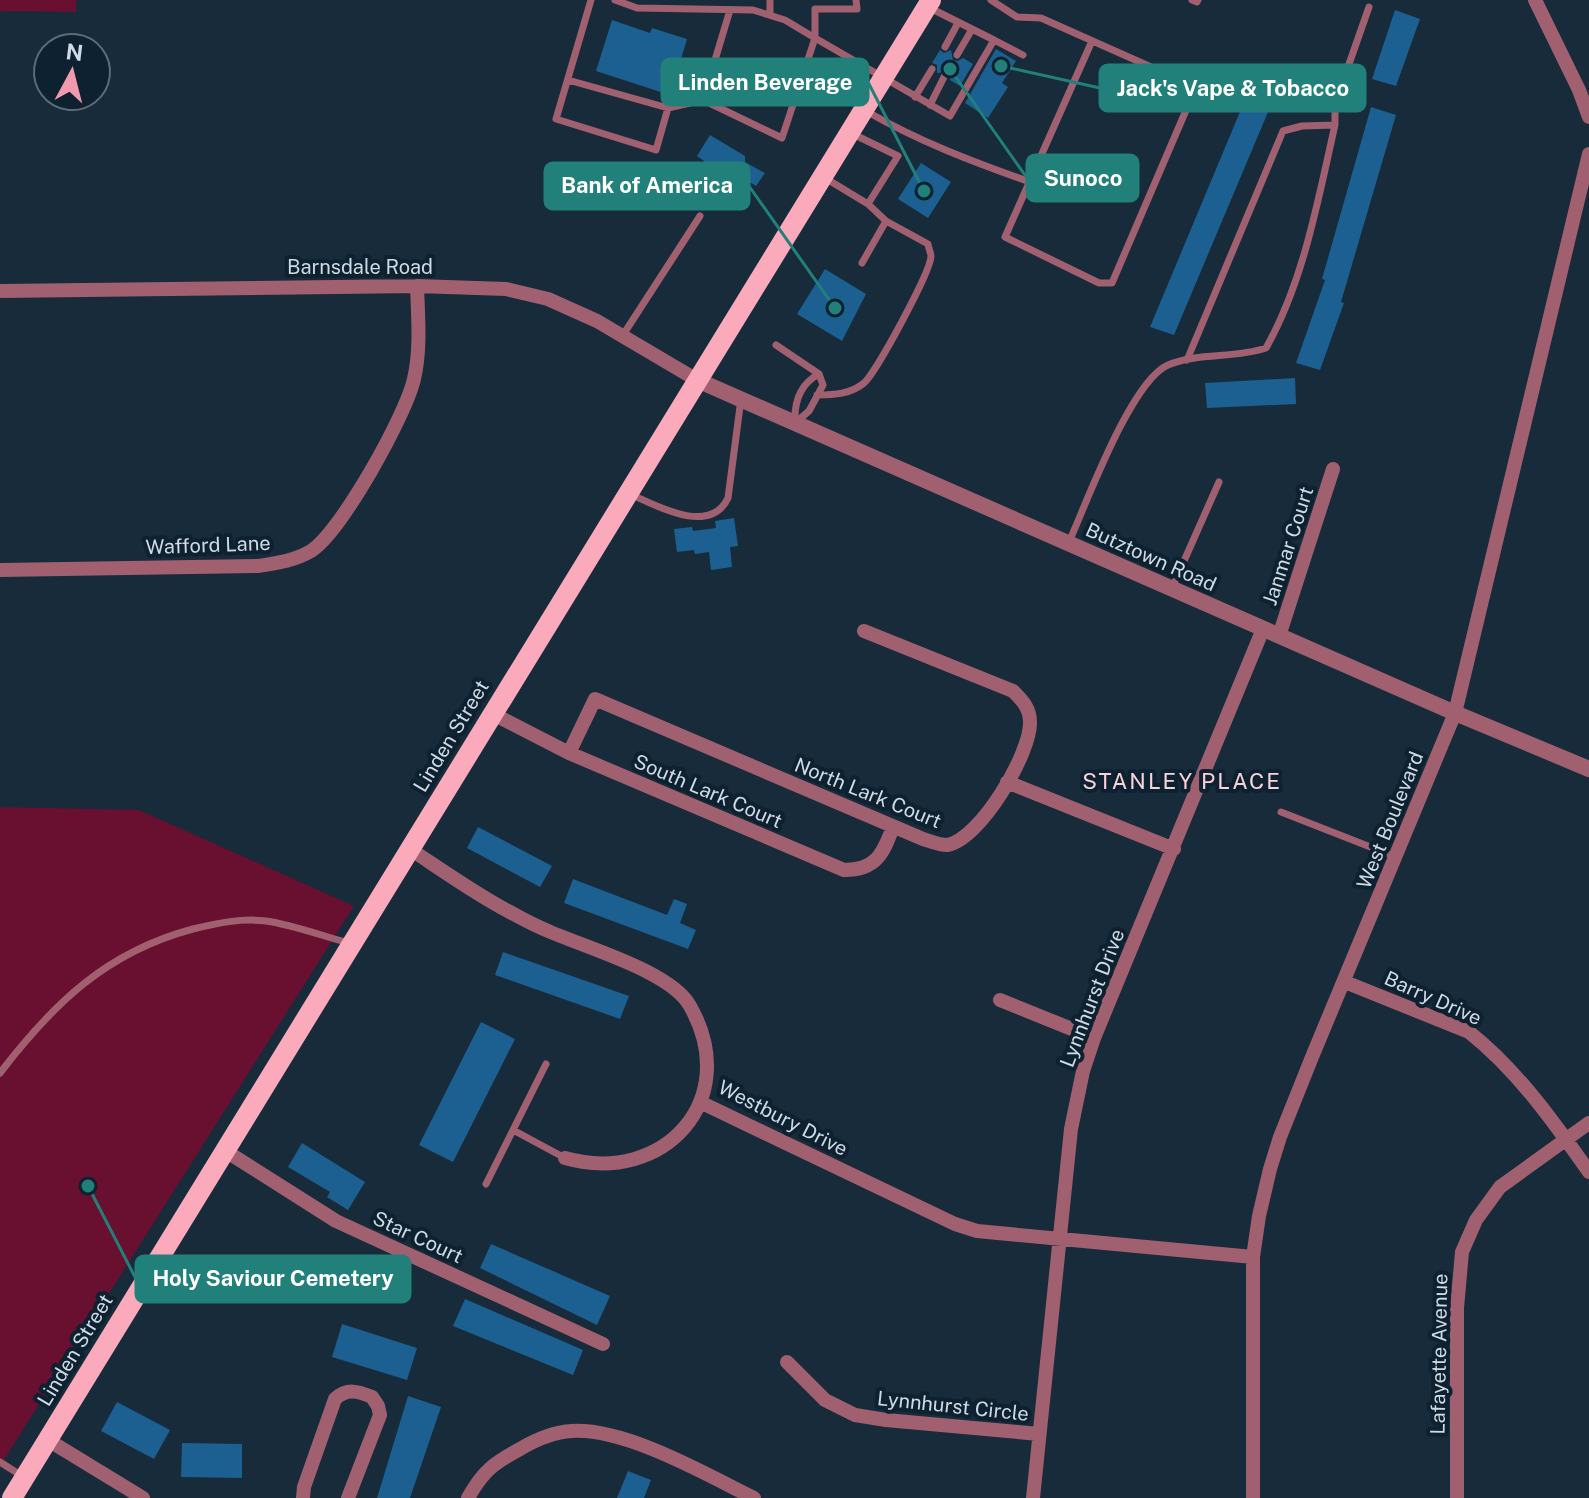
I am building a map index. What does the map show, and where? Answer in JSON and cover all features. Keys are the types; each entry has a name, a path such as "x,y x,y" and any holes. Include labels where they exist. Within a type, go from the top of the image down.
{"main road":[{"name":"Linden Street","path":"12,1498 929,3"}],"street":[{"path":"1535,0 1589,117"},
{"name":"West Boulevard","path":"1253,1498 1253,1257 1259,1216 1280,1137 1455,713 1589,154"},
{"name":"Barnsdale Road","path":"0,291 417,286 479,287 528,293 560,304 623,335 697,380"},
{"name":"Wafford Lane","path":"0,570 258,566 283,563 311,551 338,525 407,401 417,366 417,286"},
{"name":"Butztown Road","path":"697,380 1589,769"},
{"name":"Janmar Court","path":"1279,636 1333,469"},
{"name":"Lynnhurst Drive","path":"1033,1498 1071,1129 1083,1071 1263,629"},
{"name":"North Lark Court","path":"569,753 595,699 923,839 945,845 959,840 982,821 1007,782 1029,733 1028,708 1013,691 864,631"},
{"name":"South Lark Court","path":"493,714 569,753 844,870 861,870 880,857 893,827"},
{"path":"1007,782 1174,849"},
{"name":"Westbury Drive","path":"410,849 505,909 545,930 653,975 684,996 698,1021 704,1044 706,1080 702,1103 955,1224 995,1235 1253,1257"},
{"name":"Barry Drive","path":"1345,982 1469,1032 1506,1065 1589,1172"},
{"path":"1000,1000 1094,1038"},
{"path":"565,1158 609,1165 639,1159 657,1151 679,1135 702,1103"},
{"name":"Lafayette Avenue","path":"1457,1498 1457,1308 1462,1252 1476,1220 1500,1187 1589,1123"},
{"name":"Star Court","path":"224,1150 336,1221 603,1344"},
{"name":"Lynnhurst Circle","path":"787,1362 825,1400 855,1415 1039,1434"},
{"path":"303,1498 304,1487 335,1399 341,1393 351,1391 372,1397 380,1415 348,1498"},
{"path":"468,1498 480,1477 501,1459 556,1433 572,1431 616,1436 692,1467 754,1498"},
{"path":"48,1440 141,1498"}],"lane":[{"path":"591,0 556,119 656,150 668,108"},
{"path":"615,0 770,13 950,116 994,40"},
{"path":"770,0 770,13"},
{"path":"568,80 668,108 703,100 782,138 815,38 815,5 857,9 856,0"},
{"path":"991,0 1017,17 1041,18 1196,87 1112,283 1099,283 1005,237 1092,41"},
{"path":"929,3 971,31 1023,55"},
{"path":"1069,542 1130,408 1157,372 1173,363 1207,356 1235,356 1266,348 1286,307 1306,244 1335,125 1335,104 1369,7"},
{"path":"703,100 730,10"},
{"path":"945,47 958,23"},
{"path":"957,55 971,31"},
{"path":"915,97 932,69"},
{"path":"930,105 944,77"},
{"path":"864,110 907,134 979,165 1030,182"},
{"path":"1187,360 1283,131 1302,126 1335,125"},
{"path":"850,133 898,156 868,204"},
{"path":"817,395 838,395 853,390 875,372 931,255 928,244 886,221 868,204 823,177"},
{"path":"623,335 700,216"},
{"path":"862,263 886,221"},
{"path":"776,345 819,374 823,385 809,411 795,423"},
{"path":"795,423 794,404 808,380 819,374"},
{"path":"628,493 689,517 706,517 723,508 728,498 741,399"},
{"path":"1172,588 1219,482"},
{"path":"1281,812 1396,857"},
{"path":"0,1073 33,1030 79,985 130,952 153,942 227,920 266,921 352,944"},
{"path":"486,1184 546,1064"},
{"path":"513,1130 565,1158"},
{"path":"0,1462 25,1478"}],"shaded area":[{"path":"0,0 76,0 76,12 0,11"},
{"path":"0,807 139,810 354,906 0,1466"}],"building":[{"path":"1395,10 1420,19 1396,86 1372,79"},
{"path":"612,20 650,33 652,28 687,39 681,59 690,62 685,76 679,77 673,96 596,71"},
{"path":"996,49 1016,61 1002,83 1008,87 988,118 965,103"},
{"path":"940,50 944,53 951,50 953,60 963,58 973,64 960,86 950,80 948,72 937,73 937,65 932,63"},
{"path":"1247,95 1271,105 1174,335 1150,327"},
{"path":"1371,107 1396,115 1341,302 1344,303 1320,370 1296,363 1325,280 1322,279"},
{"path":"710,135 745,156 745,162 765,173 756,186 737,175 732,179 724,174 720,184 699,171 704,161 697,156"},
{"path":"921,163 951,182 928,218 898,199"},
{"path":"825,269 866,294 842,341 797,314"},
{"path":"1295,378 1296,404 1207,408 1205,383"},
{"path":"734,518 738,546 730,547 732,567 711,570 709,552 677,552 674,529 692,527 693,531 716,528 715,521"},
{"path":"478,827 552,866 540,887 467,848"},
{"path":"573,879 667,915 674,899 687,904 680,923 696,930 688,949 564,903"},
{"path":"503,952 629,996 620,1019 495,975"},
{"path":"481,1022 515,1039 453,1162 419,1145"},
{"path":"302,1143 365,1182 348,1210 327,1197 330,1192 288,1167"},
{"path":"491,1244 610,1296 597,1325 480,1268"},
{"path":"465,1299 583,1350 573,1375 453,1326"},
{"path":"342,1324 417,1348 407,1380 332,1357"},
{"path":"408,1396 441,1407 410,1498 377,1498"},
{"path":"117,1402 170,1430 154,1459 101,1431"},
{"path":"182,1443 242,1444 242,1478 181,1477"},
{"path":"628,1471 651,1480 644,1498 617,1498"}],"place":[{"name":"Jack's Vape & Tobacco","path":"1001,66"},
{"name":"Sunoco","path":"950,69"},
{"name":"Linden Beverage","path":"924,191"},
{"name":"Bank of America","path":"835,308"},
{"name":"Holy Saviour Cemetery","path":"88,1186"}],"district":[{"name":"STANLEY PLACE","path":"1182,781"}]}
